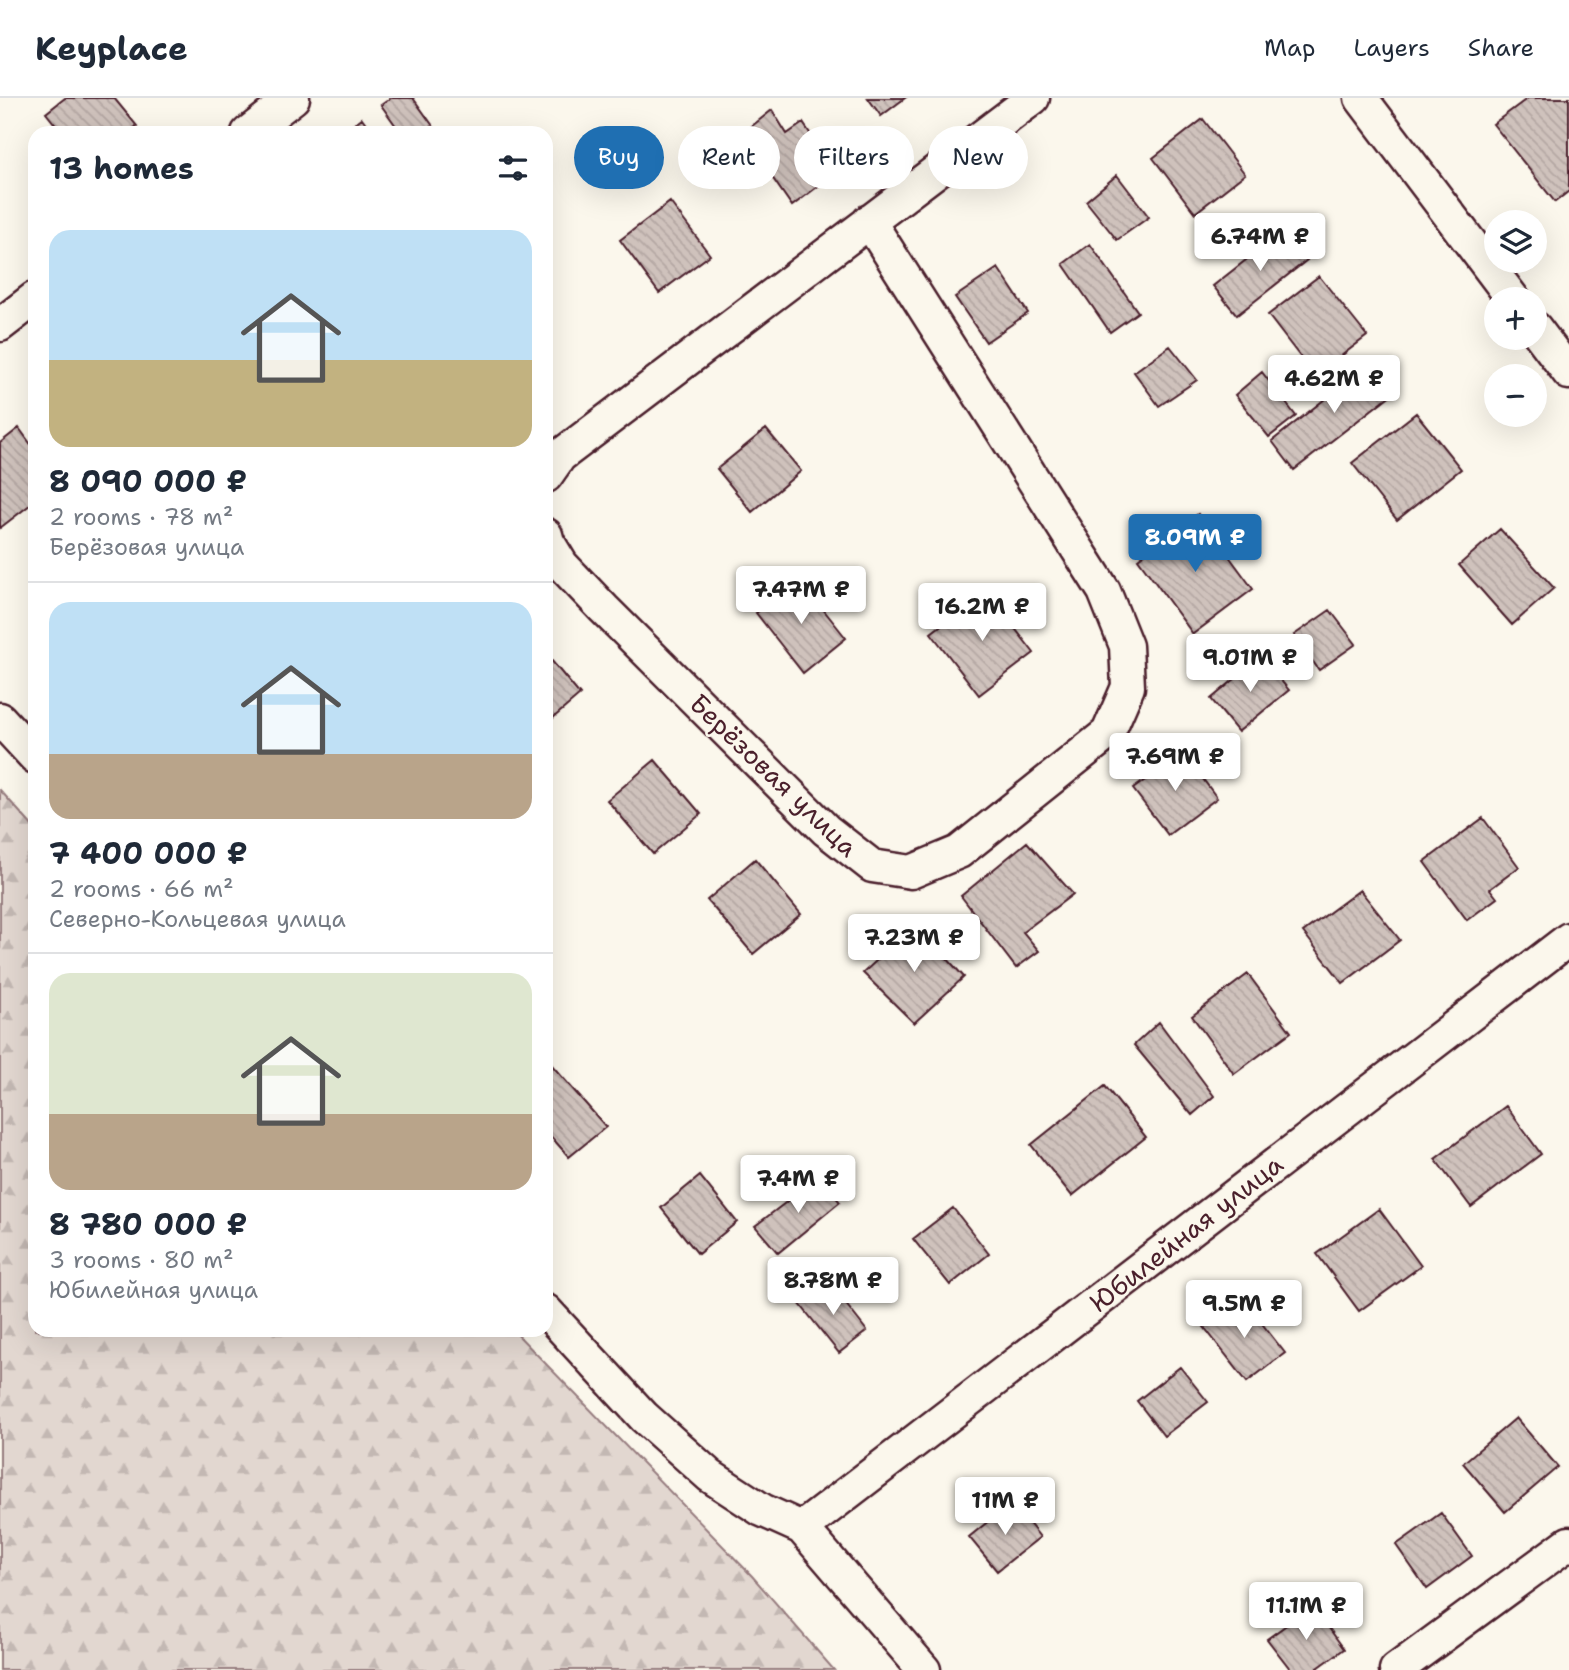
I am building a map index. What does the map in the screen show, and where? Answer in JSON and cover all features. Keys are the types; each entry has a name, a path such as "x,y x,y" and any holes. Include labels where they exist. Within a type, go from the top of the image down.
{"street":[{"path":"257,126 293,98"},
{"path":"553,466 560,456 1033,98"},
{"path":"1361,98 1504,287"},
{"name":"Берёзовая улица","path":"553,550 562,565 604,610 826,830 872,866 911,872 958,852 1108,733 1128,687 1126,646 1104,591 869,221"},
{"path":"0,325 28,303"},
{"path":"1547,344 1569,373"},
{"path":"0,719 28,749"},
{"name":"Юбилейная улица","path":"802,1528 1569,939"},
{"path":"553,1319 644,1417 710,1476 762,1510 802,1528 924,1670"},
{"path":"1396,1670 1569,1543"}],"green space":[{"path":"0,790 28,821 28,1337 520,1337 752,1576 834,1670 0,1670"}],"building":[{"path":"65,98 114,98 137,126 56,126 46,113"},
{"path":"391,98 413,98 433,126 396,126 381,105"},
{"path":"868,98 905,98 881,116"},
{"path":"1528,98 1569,98 1569,191 1555,202 1493,124"},
{"path":"772,110 787,134 794,129 794,189 814,189 792,206 780,189 780,126 752,126"},
{"path":"362,118 368,126 351,126"},
{"path":"1203,119 1245,174 1195,213 1153,158"},
{"path":"1117,175 1149,217 1117,240 1086,201"},
{"path":"670,202 710,255 659,293 620,240"},
{"path":"1284,230 1307,260 1237,315 1213,286"},
{"path":"1090,244 1138,312 1110,332 1063,264"},
{"path":"998,268 1028,313 986,342 955,297"},
{"path":"1319,276 1367,336 1315,376 1268,315"},
{"path":"1170,346 1197,380 1159,406 1134,372"},
{"path":"1373,361 1397,390 1294,470 1272,441"},
{"path":"1262,372 1296,416 1269,437 1235,395"},
{"path":"1416,413 1461,469 1397,520 1352,463"},
{"path":"19,428 28,440 28,506 0,528 0,443"},
{"path":"766,429 801,471 752,512 717,469"},
{"path":"1198,514 1253,589 1193,634 1138,559"},
{"path":"1500,529 1554,588 1512,625 1459,565"},
{"path":"799,579 846,638 803,673 756,613"},
{"path":"986,591 1034,653 979,695 931,633"},
{"path":"1330,610 1356,644 1319,670 1294,635"},
{"path":"1261,657 1289,690 1238,732 1211,699"},
{"path":"553,662 580,695 553,718"},
{"path":"1183,752 1217,798 1168,835 1133,789"},
{"path":"655,760 701,814 653,854 607,800"},
{"path":"1483,818 1519,867 1490,889 1497,898 1467,920 1424,862"},
{"path":"1027,842 1073,894 1023,932 1039,951 1016,968 961,896"},
{"path":"755,859 801,914 753,954 707,900"},
{"path":"1360,890 1400,940 1343,983 1303,932"},
{"path":"916,924 964,977 914,1023 863,973"},
{"path":"1248,974 1291,1032 1234,1074 1192,1016"},
{"path":"1159,1022 1214,1096 1192,1115 1134,1045"},
{"path":"553,1066 606,1127 569,1157 553,1139"},
{"path":"1105,1086 1146,1137 1072,1196 1031,1145"},
{"path":"1506,1106 1541,1154 1471,1207 1435,1159"},
{"path":"700,1176 737,1222 698,1254 661,1208"},
{"path":"819,1177 840,1202 778,1253 755,1226"},
{"path":"953,1208 989,1254 950,1285 913,1239"},
{"path":"1379,1209 1421,1266 1359,1311 1317,1254"},
{"path":"827,1280 867,1331 839,1353 799,1303"},
{"path":"1242,1298 1285,1353 1247,1382 1204,1327"},
{"path":"1180,1367 1208,1402 1164,1436 1137,1401"},
{"path":"1516,1418 1558,1467 1505,1512 1463,1463"},
{"path":"1012,1502 1040,1537 997,1571 969,1537"},
{"path":"1441,1513 1472,1556 1427,1589 1396,1545"},
{"path":"1313,1606 1344,1649 1315,1670 1291,1670 1267,1639"}]}
